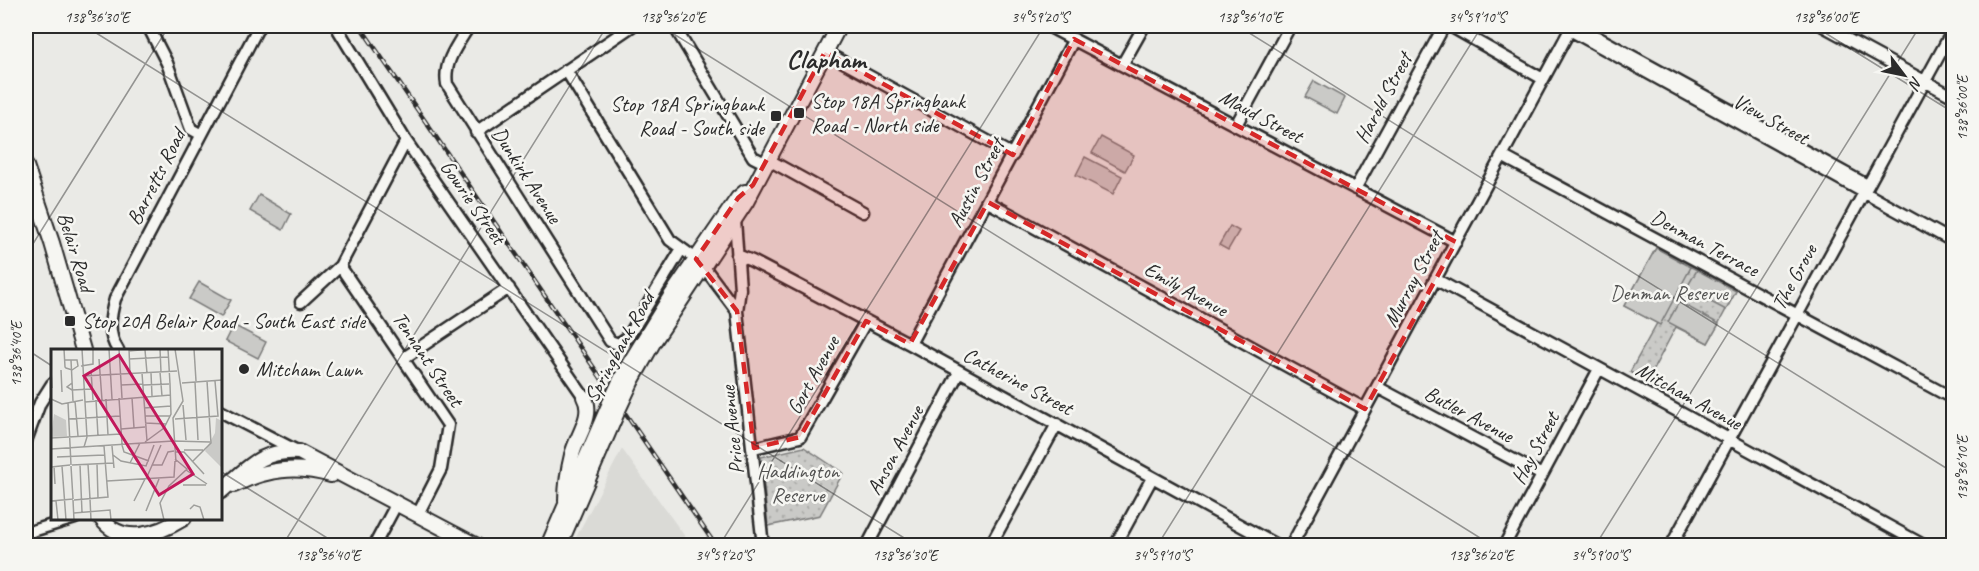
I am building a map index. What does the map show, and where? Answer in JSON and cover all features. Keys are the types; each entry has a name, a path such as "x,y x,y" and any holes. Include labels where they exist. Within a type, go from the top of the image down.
{"main road":[{"name":"Springbank Road","path":"700,263 735,220 840,26"},
{"name":"Belair Road","path":"26,166 52,243 82,349"},
{"name":"Springbank Road","path":"557,545 628,376 666,322 738,198 753,185"},
{"path":"567,507 566,483 573,451 588,410 584,397"},
{"name":"Springbank Road","path":"557,545 567,507 600,424 614,406"},
{"path":"582,429 600,424"},
{"path":"222,491 246,469 274,452 299,452 477,546"},
{"path":"274,452 286,459 304,462 325,474"},
{"path":"222,491 270,471 297,468 362,485"},
{"path":"102,520 113,531 129,536 144,535 182,520"}],"street":[{"path":"148,26 167,63 191,129 200,134"},
{"name":"Barretts Road","path":"117,349 111,338 110,324 115,299 259,26"},
{"name":"Gowrie Street","path":"336,26 406,141 584,397"},
{"name":"Dunkirk Avenue","path":"469,26 448,61 445,72 447,84 610,341"},
{"path":"476,132 632,26"},
{"path":"674,26 753,157 766,161 863,212"},
{"name":"Maud Street","path":"1048,26 1456,242"},
{"path":"1122,65 1144,26"},
{"path":"1236,125 1290,26"},
{"name":"Harold Street","path":"1356,189 1444,26"},
{"path":"1450,26 1543,79"},
{"path":"1823,26 1953,97"},
{"name":"Murray Street","path":"1291,546 1573,27"},
{"name":"View Street","path":"1573,27 1865,188 1953,242"},
{"name":"The Grove","path":"1671,546 1953,28"},
{"name":"Austin Street","path":"910,344 1074,39"},
{"path":"825,52 1013,155"},
{"path":"566,70 670,240 700,263"},
{"path":"301,302 340,266 406,141"},
{"name":"Denman Terrace","path":"1502,156 1953,399"},
{"name":"Emily Avenue","path":"988,202 1365,409"},
{"name":"Price Avenue","path":"735,220 740,289 737,311 754,448 763,546"},
{"name":"Springbank Road","path":"610,341 618,344 628,337 681,250"},
{"name":"Catherine Street","path":"737,255 910,344 1278,546"},
{"name":"Price Avenue","path":"700,263 737,311"},
{"name":"Tennant Street","path":"340,266 448,424 441,469 418,514"},
{"name":"Mitcham Avenue","path":"1435,279 1924,546"},
{"path":"404,358 509,288"},
{"name":"Gort Avenue","path":"754,448 800,437 866,321"},
{"name":"Hay Street","path":"1504,546 1599,369"},
{"name":"Anson Avenue","path":"867,546 959,372"},
{"path":"26,441 40,403 51,386"},
{"name":"Butler Avenue","path":"1377,387 1542,475"},
{"path":"222,412 299,452"},
{"path":"990,546 1057,424"},
{"path":"261,433 274,452"},
{"path":"1115,546 1152,478"},
{"path":"374,546 397,503"},
{"path":"26,533 72,520"}],"highlighted area":[{"path":"1074,39 1456,242 1365,409 988,202 910,344 866,321 800,437 754,448 737,311 696,259 738,198 753,185 825,52 1013,155"}],"shaded area":[{"path":"622,449 691,545 572,545"}],"green space":[{"path":"1314,81 1345,98 1337,114 1305,97"},
{"path":"1101,137 1134,155 1125,171 1092,153"},
{"path":"1085,157 1122,176 1113,194 1076,175"},
{"path":"259,195 291,214 283,230 250,211"},
{"path":"1230,226 1239,231 1228,250 1219,245"},
{"name":"Denman Reserve","path":"1656,248 1736,291 1708,343 1676,327 1647,381 1630,372 1657,323 1624,306"},
{"path":"1656,248 1691,267 1660,325 1624,306"},
{"path":"1697,270 1736,291 1726,310 1686,289"},
{"path":"199,282 231,300 221,317 189,299"},
{"path":"1679,302 1719,324 1708,343 1668,322"},
{"path":"233,325 266,342 258,358 225,341"},
{"name":"Haddington Reserve","path":"804,447 843,473 820,515 768,526 761,457"}],"railway":[{"path":"360,26 716,546"}],"place":[{"name":"Stop 18A Springbank Road - North side","path":"799,113"},
{"name":"Stop 18A Springbank Road - South side","path":"776,116"},
{"name":"Stop 20A Belair Road - South East side","path":"70,321"},
{"name":"Mitcham Lawn","path":"244,369"}],"district":[{"name":"Clapham","path":"826,59"}]}
